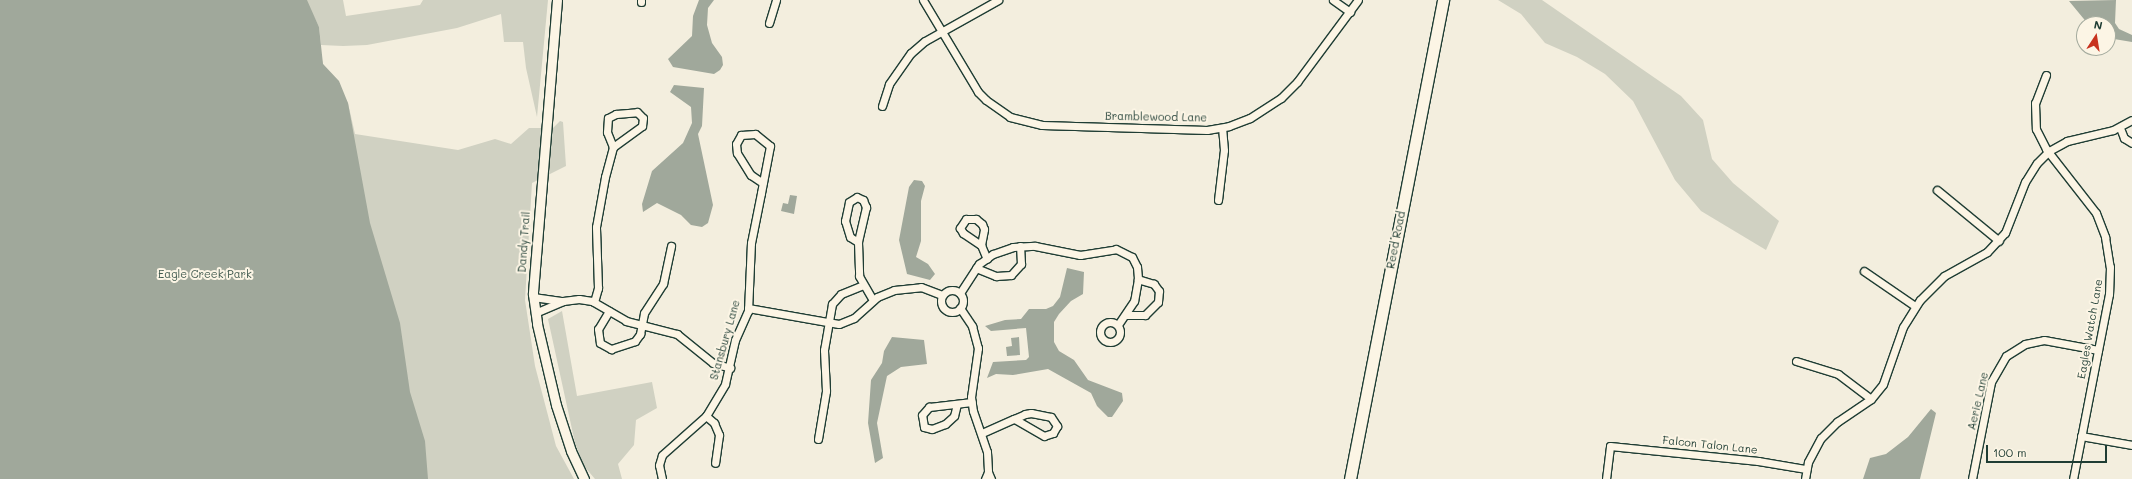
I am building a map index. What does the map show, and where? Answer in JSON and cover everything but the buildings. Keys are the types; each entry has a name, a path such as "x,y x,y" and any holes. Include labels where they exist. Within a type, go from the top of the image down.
{"main road":[{"name":"Reed Road","path":"1350,479 1443,0"}],"street":[{"name":"Dandy Trail","path":"557,0 535,245 534,297 535,313 556,405 571,451 584,479"},
{"path":"770,23 776,0"},
{"name":"Bramblewood Lane","path":"923,0 981,95 1000,111 1017,119 1053,125 1183,130 1222,128 1250,118 1281,98 1297,82 1358,0"},
{"path":"882,106 889,84 906,59 925,41 998,0"},
{"path":"1333,0 1350,12"},
{"name":"Eagles Watch Lane","path":"2046,75 2037,92 2034,114 2039,136 2091,205 2106,237 2110,279 2073,479"},
{"path":"594,302 598,288 596,227 605,177 613,147 606,128 609,117 616,114 640,113 644,121 640,129 613,147"},
{"path":"1805,479 1806,469 1813,451 1825,432 1871,399 1885,381 1903,327 1915,306 1944,276 1981,256 1999,241 2012,222 2027,179 2049,151 2076,137 2120,128 2132,120"},
{"path":"1218,200 1224,150 1222,128"},
{"path":"2120,128 2124,138 2132,143"},
{"name":"Stansbury Lane","path":"662,479 659,465 662,454 706,416 725,384 730,368 734,344 748,308 749,255 770,146 755,134 741,135 736,144 737,153 751,175 762,183"},
{"path":"1937,190 1999,241"},
{"path":"858,242 850,237 845,214 849,202 857,197 863,200 866,207 858,242 859,274 863,285 873,300"},
{"path":"981,245 987,259"},
{"path":"609,310 598,331 598,340 605,347 611,349 636,340 644,313 663,284 671,246"},
{"path":"976,268 996,276 1012,275 1021,264 1020,246"},
{"path":"960,293 976,268 999,251 1020,246 1035,246 1080,255 1109,249 1120,250 1132,257 1137,267 1138,279 1135,298 1126,315 1118,325"},
{"path":"1864,271 1915,306"},
{"path":"1126,315 1145,315 1158,302 1159,291 1154,284 1138,279"},
{"path":"818,439 826,391 824,350 828,323 835,299 841,294 863,285"},
{"path":"748,308 839,324 849,320 873,300 894,290 914,287 930,289 942,295"},
{"path":"951,290 960,293 963,300 960,308 953,312 946,310 941,303 942,295 951,290"},
{"path":"534,297 563,301 579,299 594,302 626,321 677,334 713,363 730,368"},
{"path":"535,313 563,301"},
{"path":"960,308 972,326 978,348 972,402 982,433 988,472 991,479"},
{"name":"Aerie Lane","path":"1972,479 1992,382 2006,356 2025,344 2044,340 2098,350"},
{"path":"1796,361 1838,374 1871,399"},
{"path":"957,404 954,416 940,427 927,429 922,423 922,415 925,409 957,404 972,402"},
{"path":"982,433 1014,419 1037,413 1050,417 1057,426 1053,433 1044,436 1014,419"},
{"path":"706,416 719,435 715,463"},
{"path":"2081,436 2132,446"},
{"name":"Falcon Talon Lane","path":"1606,479 1610,446 1758,461 1806,469"},
{"path":"985,479 988,472"}],"green space":[{"name":"Eagle Creek Park","path":"0,0 343,0 346,16 420,5 423,0 548,0 537,117 526,68 523,42 504,42 501,14 457,28 367,45 343,46 321,45 319,27 309,7 323,64 348,103 355,134 458,150 495,139 511,144 529,128 553,128 560,121 563,122 566,166 532,183 525,300 535,366 556,446 574,479 0,479"},
{"path":"1498,0 1542,0 1681,96 1703,120 1712,159 1733,183 1779,221 1766,250 1701,211 1675,180 1633,101 1605,74 1577,57 1545,43 1521,14"},
{"path":"562,311 577,396 652,382 657,408 636,420 634,445 618,464 622,479 595,479 584,466 575,443 548,319"}],"shaded area":[{"name":"Eagle Creek Park","path":"0,0 307,0 319,27 323,64 339,81 348,103 370,223 400,323 410,392 425,441 428,479 0,479"},
{"path":"699,0 714,0 708,8 707,25 712,43 722,57 723,65 720,70 714,74 673,67 668,59 692,36 693,16"},
{"path":"2116,0 2115,16 2081,16 2069,1"},
{"path":"2116,24 2119,29 2132,35 2132,42 2116,39"},
{"path":"674,85 704,88 702,126 698,134 713,205 708,223 702,227 691,225 681,215 657,203 643,212 642,204 652,171 683,143 692,123 691,107 670,92"},
{"path":"914,180 922,181 925,186 921,201 921,241 916,257 928,264 935,274 930,280 907,274 899,240 909,187"},
{"path":"790,195 797,196 794,214 781,211 783,203 788,204"},
{"path":"1067,268 1084,272 1083,294 1071,301 1054,322 1054,342 1059,351 1074,360 1088,380 1122,393 1123,401 1112,417 1108,417 1097,406 1091,393 1048,369 1013,375 996,374 987,378 993,362 1026,360 1029,357 1026,328 991,331 985,326 1005,320 1021,319 1029,309 1046,309 1053,306 1060,297"},
{"path":"892,337 924,340 927,364 901,367 887,376 877,423 883,458 875,463 868,423 871,380 882,363 884,351"},
{"path":"1019,337 1020,355 1007,356 1006,347 1012,346 1011,338"},
{"path":"1931,409 1936,413 1920,479 1863,479 1870,458 1886,454 1908,437"}]}
